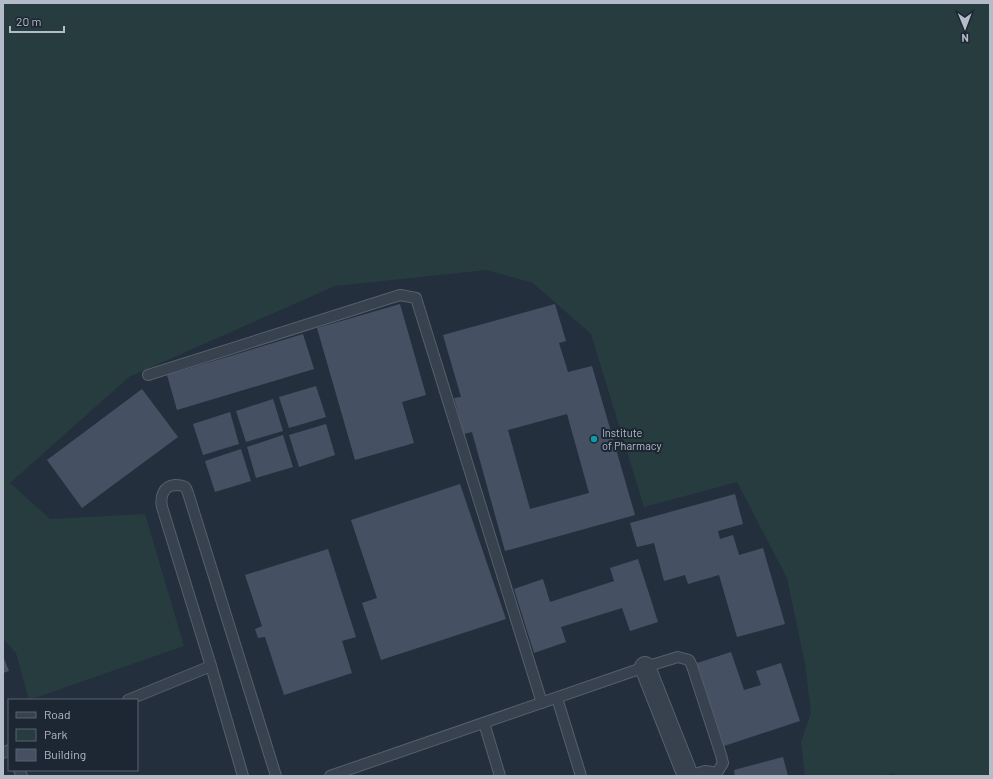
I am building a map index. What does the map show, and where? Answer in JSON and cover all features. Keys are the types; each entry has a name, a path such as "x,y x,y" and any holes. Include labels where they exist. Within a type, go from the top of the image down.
{"street":[{"path":"645,667 688,776"}],"lane":[{"path":"148,375 400,295 416,298 542,703"},
{"path":"243,776 162,507 162,495 165,489 171,486 179,485 185,487 188,493 276,776"},
{"path":"330,776 645,667 678,657 689,660 692,666 723,763 714,776 712,772 705,771 688,776"},
{"path":"130,699 211,666"},
{"path":"557,698 581,776"},
{"path":"484,723 500,776"}],"green space":[{"path":"3,3 990,3 990,776 895,776 894,773 882,776 805,776 801,742 811,713 805,664 787,578 737,482 644,507 591,334 533,283 487,270 335,286 129,377 10,483 50,519 145,514 184,646 29,699 16,653 3,639"}],"building":[{"path":"400,304 426,395 402,402 414,443 355,460 317,328"},
{"path":"555,304 566,341 559,343 568,372 592,366 635,515 505,551 472,432 464,434 454,398 461,397 443,335","holes":["567,414 589,493 530,509 508,430"]},
{"path":"303,334 314,369 177,410 167,375"},
{"path":"316,386 326,417 289,428 279,397"},
{"path":"142,389 178,437 82,508 47,460"},
{"path":"273,399 283,431 246,442 236,411"},
{"path":"230,412 239,444 203,455 193,424"},
{"path":"326,424 335,455 299,467 289,435"},
{"path":"283,435 293,467 256,478 247,447"},
{"path":"241,449 251,481 215,492 205,461"},
{"path":"460,484 506,619 381,660 362,603 377,598 351,520"},
{"path":"735,494 743,524 718,531 720,539 733,535 739,555 763,548 785,624 737,637 719,575 688,584 685,575 664,581 654,543 637,547 630,523"},
{"path":"328,549 356,637 342,641 352,673 284,695 265,637 258,638 255,629 262,626 245,575"},
{"path":"638,559 658,622 630,631 622,608 561,627 566,642 534,653 514,589 543,579 550,602 614,581 610,568"},
{"path":"731,652 744,690 761,685 756,671 781,663 800,721 724,746 697,663"},
{"path":"3,656 9,671 3,673"},
{"path":"783,757 788,776 735,776 734,770"}],"place":[{"name":"Institute of Pharmacy","path":"594,439"}]}
